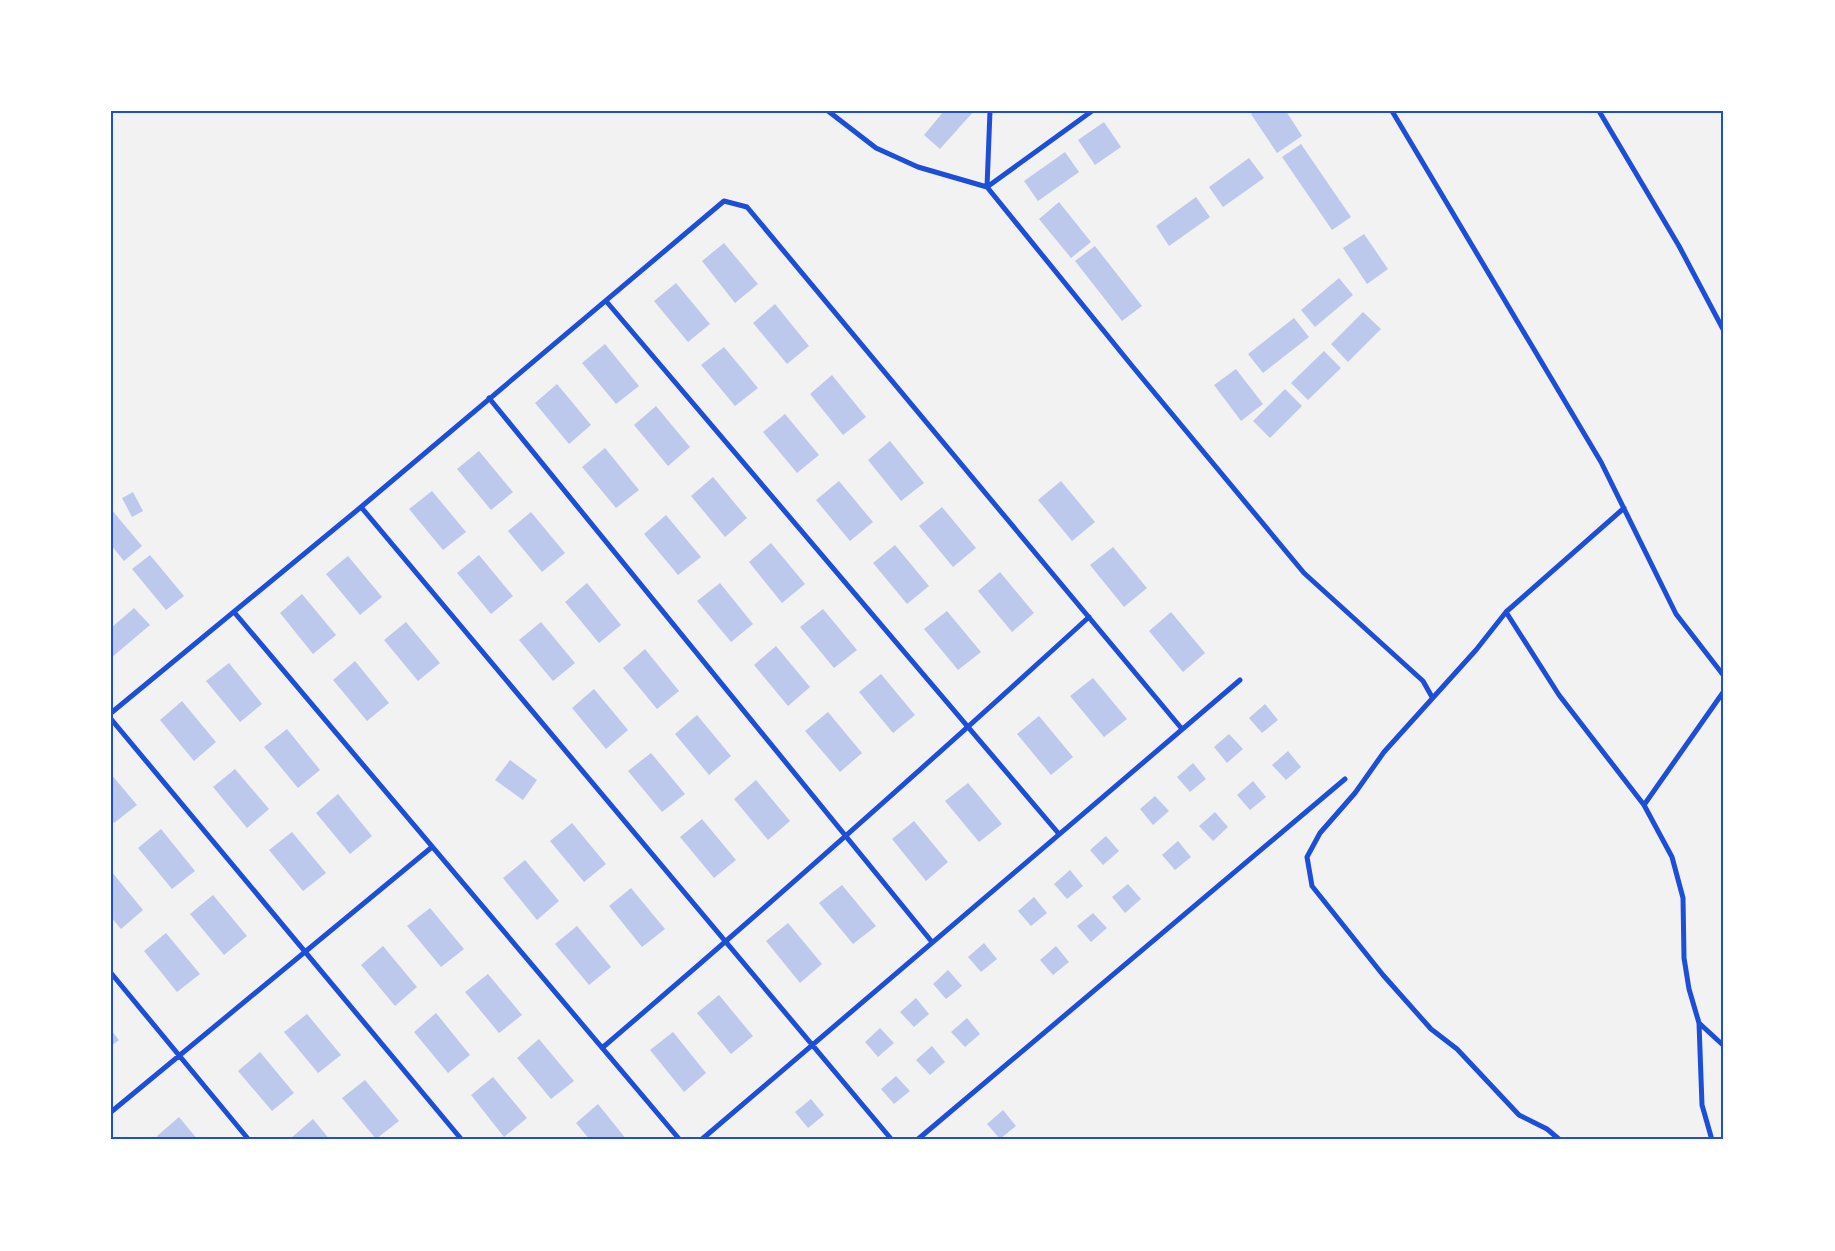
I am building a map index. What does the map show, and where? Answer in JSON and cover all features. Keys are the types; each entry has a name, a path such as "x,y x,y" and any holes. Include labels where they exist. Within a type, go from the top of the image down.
{"street":[{"path":"828,111 876,148 918,166 987,187 1304,573 1424,681 1432,697"},
{"path":"987,187 990,111"},
{"path":"987,187 1092,111"},
{"path":"1392,111 1596,453 1676,614 1724,676"},
{"path":"1599,111 1679,246 1724,331"},
{"path":"111,713 360,507 724,201 747,206 1182,729"},
{"path":"606,301 1059,834"},
{"path":"490,398 932,942"},
{"path":"360,507 892,1140"},
{"path":"1560,1140 1547,1129 1520,1115 1457,1049 1431,1029 1383,975 1312,886 1307,857 1320,832 1355,793 1384,752 1422,712 1432,697 1476,650 1506,612 1624,508"},
{"path":"234,612 680,1140"},
{"path":"1506,612 1559,694 1644,805 1672,857 1683,898 1684,958 1689,989 1699,1023 1702,1104 1712,1140"},
{"path":"602,1048 846,836 1089,617"},
{"path":"701,1140 1240,680"},
{"path":"1644,805 1724,692"},
{"path":"111,719 462,1140"},
{"path":"917,1140 1345,779"},
{"path":"111,1112 432,847"},
{"path":"111,973 249,1140"},
{"path":"1699,1023 1724,1046"}],"building":[{"path":"944,111 974,111 940,149 924,135"},
{"path":"1255,111 1286,111 1302,136 1277,153 1251,114"},
{"path":"1104,122 1121,147 1095,165 1078,140"},
{"path":"1301,144 1351,217 1332,230 1282,157"},
{"path":"1065,152 1079,172 1038,201 1024,181"},
{"path":"1249,158 1264,178 1223,207 1209,187"},
{"path":"1196,197 1210,217 1169,246 1156,226"},
{"path":"1059,202 1091,242 1071,258 1039,219"},
{"path":"1364,234 1388,269 1367,284 1343,248"},
{"path":"724,243 758,284 735,303 702,261"},
{"path":"1095,246 1142,306 1122,321 1075,261"},
{"path":"1339,278 1353,295 1315,327 1301,310"},
{"path":"676,283 710,324 688,342 654,301"},
{"path":"775,304 809,346 787,364 753,323"},
{"path":"1363,312 1381,329 1348,362 1331,344"},
{"path":"1294,318 1309,337 1263,373 1248,354"},
{"path":"605,344 639,386 616,404 582,363"},
{"path":"724,347 758,388 735,406 701,365"},
{"path":"1324,351 1341,368 1308,400 1291,383"},
{"path":"1236,369 1263,404 1241,421 1214,385"},
{"path":"832,375 866,417 843,435 810,394"},
{"path":"557,384 591,425 569,444 535,403"},
{"path":"1285,389 1302,406 1270,438 1253,421"},
{"path":"656,406 690,447 668,466 634,425"},
{"path":"785,414 819,455 797,473 763,432"},
{"path":"890,441 924,483 901,501 868,460"},
{"path":"605,448 639,490 616,508 582,467"},
{"path":"479,451 513,492 491,510 457,469"},
{"path":"713,477 747,518 725,537 691,496"},
{"path":"839,481 873,522 850,541 816,500"},
{"path":"1061,481 1095,522 1072,541 1038,500"},
{"path":"432,491 466,532 443,550 409,509"},
{"path":"133,492 143,511 132,517 122,498"},
{"path":"942,507 976,548 953,567 919,526"},
{"path":"111,509 142,546 124,561 111,545"},
{"path":"531,512 565,553 542,572 508,531"},
{"path":"666,515 701,557 678,575 644,534"},
{"path":"771,543 805,584 782,603 749,562"},
{"path":"895,545 929,586 907,604 873,563"},
{"path":"1113,547 1147,588 1124,607 1090,565"},
{"path":"150,555 184,596 166,610 132,569"},
{"path":"479,555 513,596 491,614 457,573"},
{"path":"348,556 382,597 360,615 326,574"},
{"path":"1000,572 1034,613 1012,632 978,591"},
{"path":"587,583 621,625 599,643 565,602"},
{"path":"720,583 753,624 731,642 697,601"},
{"path":"302,594 336,635 313,654 280,613"},
{"path":"134,608 150,625 111,658 111,628"},
{"path":"823,609 857,650 834,668 800,627"},
{"path":"947,611 981,652 958,670 924,629"},
{"path":"1171,612 1205,653 1183,672 1149,631"},
{"path":"406,622 440,663 418,681 384,640"},
{"path":"541,622 575,663 553,681 519,640"},
{"path":"776,646 810,687 788,706 754,665"},
{"path":"645,649 679,691 657,709 623,668"},
{"path":"355,661 389,703 367,721 333,680"},
{"path":"229,663 262,704 240,722 206,681"},
{"path":"881,674 915,715 893,733 859,692"},
{"path":"1093,678 1127,719 1104,737 1070,696"},
{"path":"594,689 628,730 606,749 572,708"},
{"path":"182,701 216,742 194,761 160,720"},
{"path":"1265,704 1278,720 1262,733 1249,718"},
{"path":"828,712 862,753 840,772 805,731"},
{"path":"697,715 731,756 709,775 675,734"},
{"path":"1039,716 1073,757 1051,775 1017,734"},
{"path":"287,729 320,770 298,788 264,747"},
{"path":"1229,734 1243,749 1227,763 1214,747"},
{"path":"1288,751 1301,767 1286,780 1272,765"},
{"path":"651,753 685,794 662,812 628,771"},
{"path":"510,760 537,780 523,800 495,780"},
{"path":"1193,763 1206,779 1190,792 1177,777"},
{"path":"235,769 269,809 247,828 213,787"},
{"path":"111,774 137,805 114,823 111,819"},
{"path":"756,780 790,821 768,840 734,799"},
{"path":"1253,781 1266,797 1250,810 1237,795"},
{"path":"968,783 1002,824 979,842 945,801"},
{"path":"338,794 372,836 350,854 316,813"},
{"path":"1155,796 1169,811 1153,825 1140,809"},
{"path":"1215,812 1228,827 1213,841 1199,826"},
{"path":"702,819 736,860 714,878 680,837"},
{"path":"914,821 948,862 926,881 892,839"},
{"path":"572,823 606,864 584,882 550,841"},
{"path":"161,829 195,871 172,889 138,848"},
{"path":"292,832 326,873 303,891 269,850"},
{"path":"1106,836 1119,851 1103,865 1090,850"},
{"path":"1178,841 1191,857 1175,870 1162,855"},
{"path":"525,860 559,901 537,920 503,878"},
{"path":"1070,870 1083,886 1067,899 1054,884"},
{"path":"111,871 143,910 121,929 111,917"},
{"path":"1128,884 1141,899 1125,913 1112,897"},
{"path":"842,885 876,926 853,944 819,903"},
{"path":"631,888 665,929 642,947 609,906"},
{"path":"213,895 247,936 224,955 190,914"},
{"path":"1034,897 1047,913 1031,926 1018,911"},
{"path":"430,908 464,949 441,967 407,926"},
{"path":"1093,913 1107,928 1091,942 1077,926"},
{"path":"788,923 822,964 800,983 766,941"},
{"path":"577,926 611,967 589,985 555,944"},
{"path":"166,933 200,974 177,992 144,951"},
{"path":"984,943 997,959 981,972 968,957"},
{"path":"383,946 417,987 395,1006 361,965"},
{"path":"1056,946 1069,962 1053,975 1040,960"},
{"path":"948,970 962,986 946,999 933,984"},
{"path":"488,974 522,1015 499,1033 465,992"},
{"path":"719,995 753,1036 731,1054 697,1013"},
{"path":"916,998 929,1014 914,1027 900,1012"},
{"path":"436,1013 470,1055 448,1073 414,1032"},
{"path":"307,1014 341,1055 318,1073 284,1032"},
{"path":"967,1018 980,1034 965,1047 951,1032"},
{"path":"880,1028 894,1043 878,1057 865,1042"},
{"path":"111,1030 119,1040 111,1046"},
{"path":"673,1032 706,1073 684,1092 650,1050"},
{"path":"539,1039 574,1081 551,1099 517,1058"},
{"path":"932,1046 945,1062 930,1075 916,1060"},
{"path":"260,1052 294,1093 272,1111 238,1071"},
{"path":"896,1076 910,1091 894,1104 881,1089"},
{"path":"493,1077 527,1118 504,1137 471,1095"},
{"path":"365,1080 399,1121 376,1139 342,1098"},
{"path":"811,1099 824,1115 808,1128 795,1112"},
{"path":"598,1104 627,1140 590,1140 576,1123"},
{"path":"1003,1110 1016,1126 1000,1139 987,1124"},
{"path":"179,1117 198,1140 160,1140 157,1136"},
{"path":"313,1119 330,1140 293,1140 291,1138"}]}
